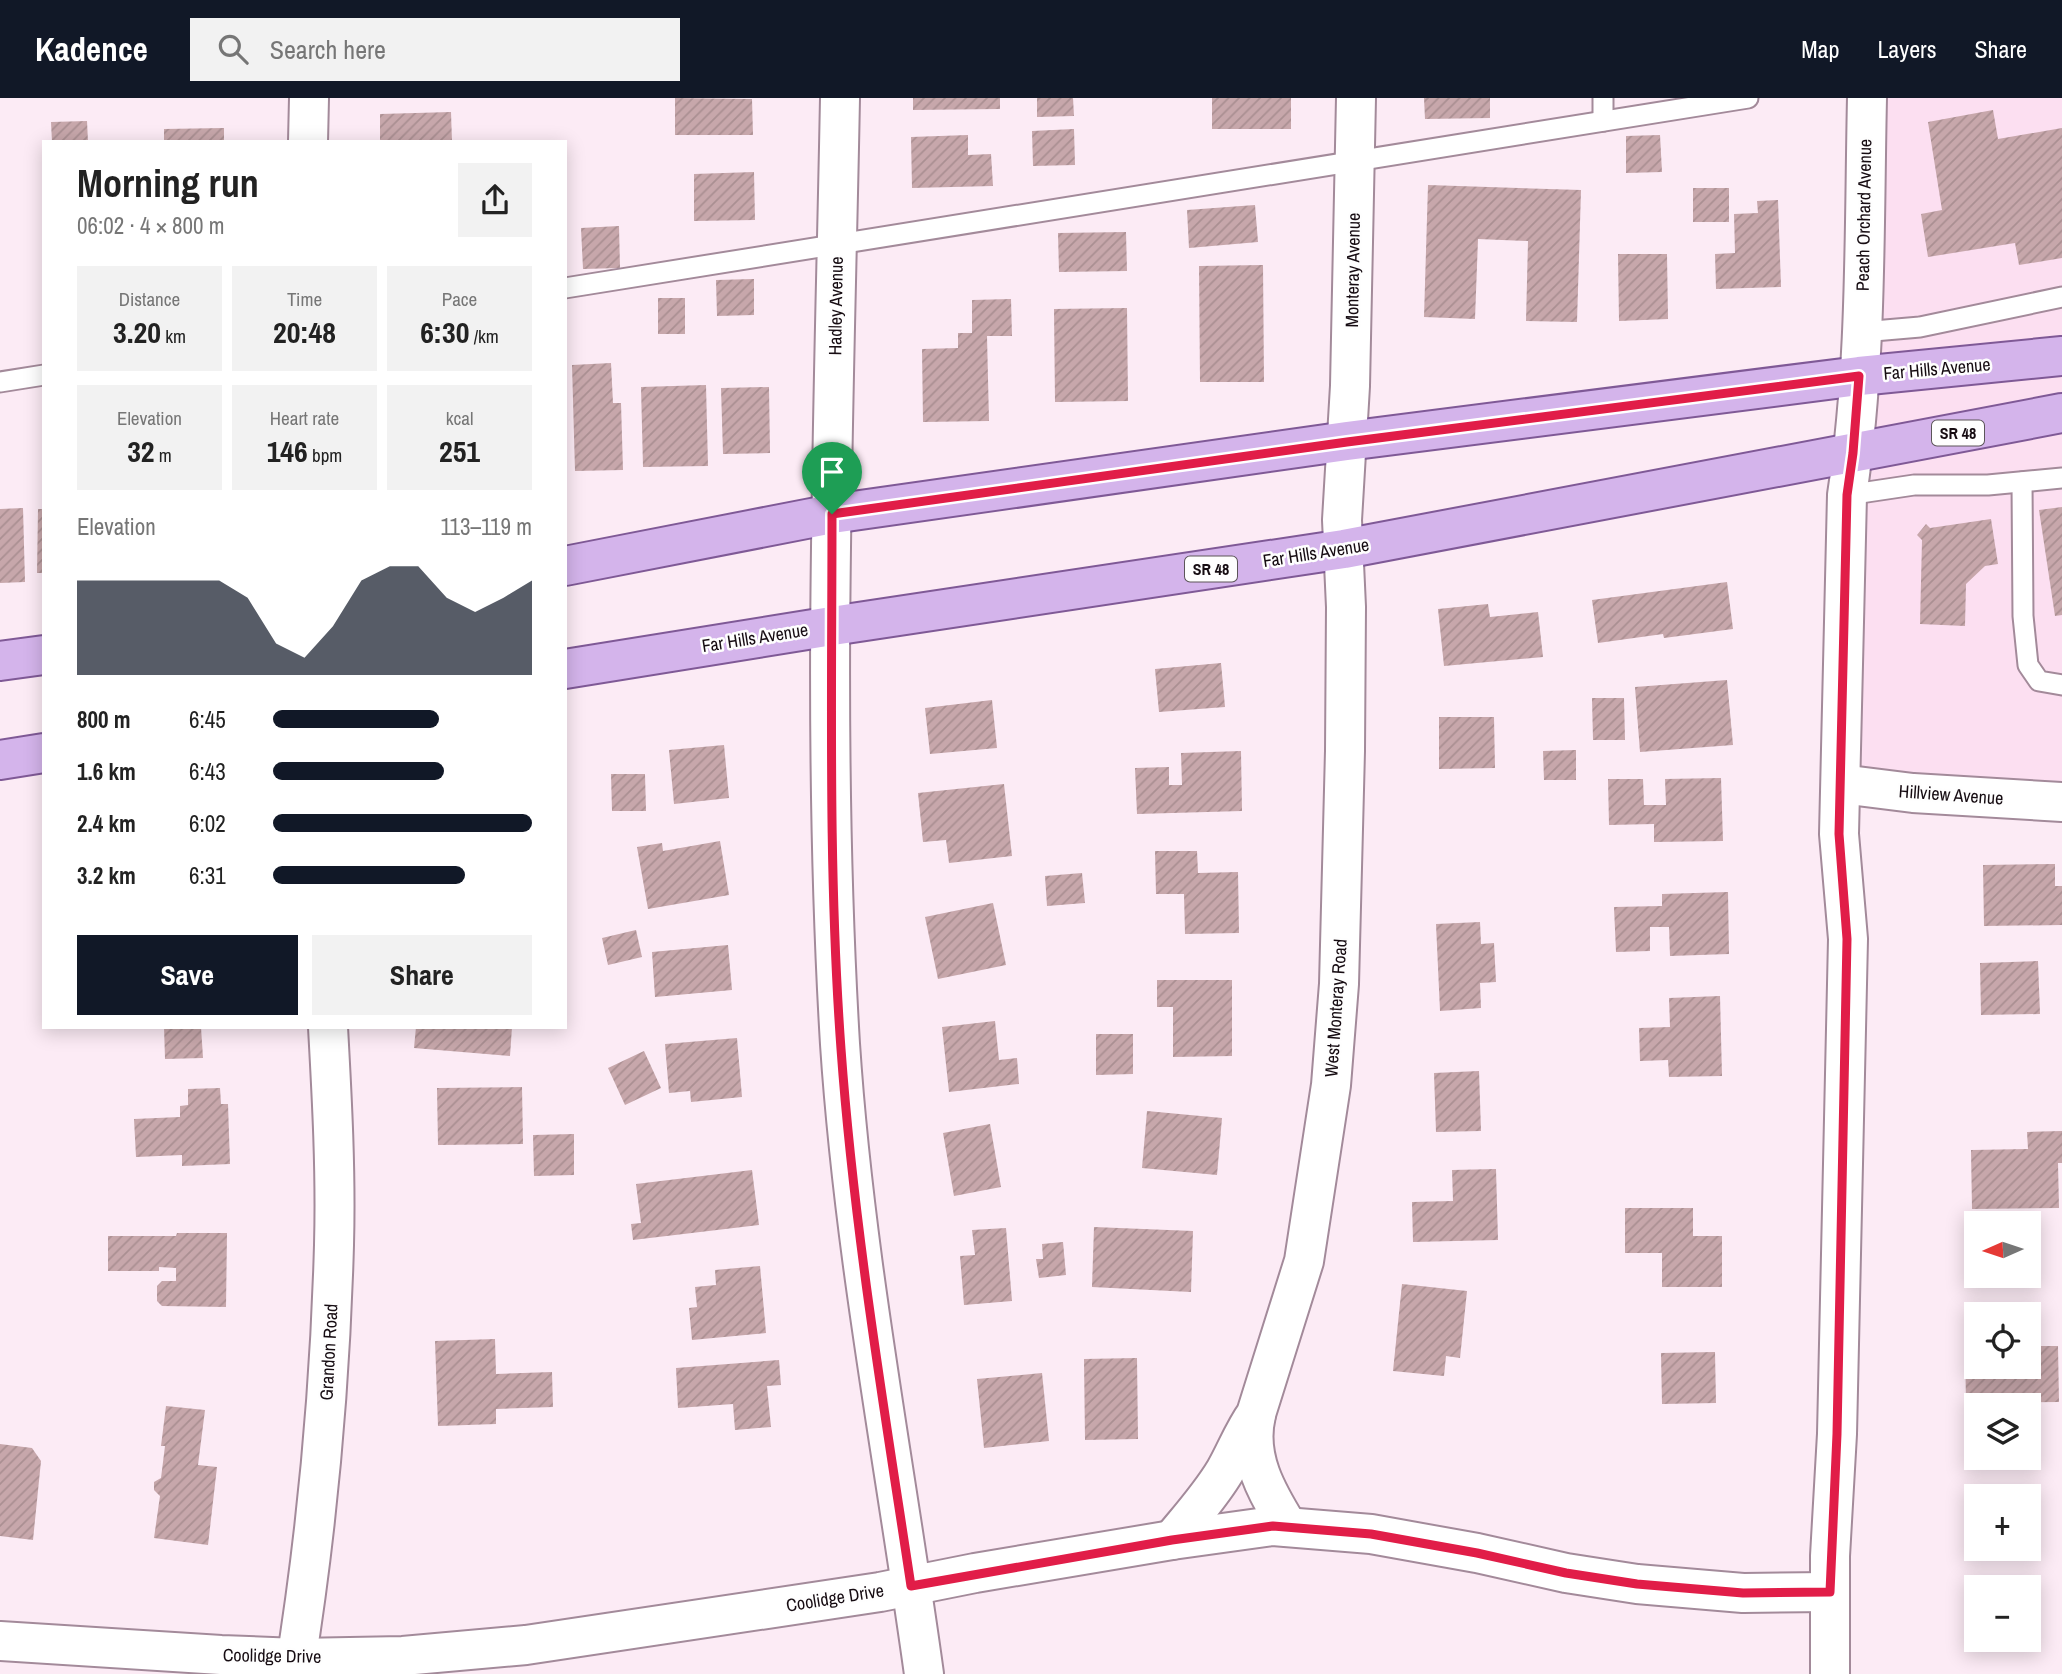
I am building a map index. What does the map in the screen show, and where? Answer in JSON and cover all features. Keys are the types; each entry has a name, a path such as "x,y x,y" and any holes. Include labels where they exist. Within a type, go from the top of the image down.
{"main road":[{"name":"Far Hills Avenue","path":"567,566 832,514 1347,442 1859,376 2062,356"},
{"name":"Far Hills Avenue","path":"567,668 1344,550 2062,413"},
{"path":"0,661 42,654"},
{"path":"0,760 42,753"}],"street":[{"path":"308,140 309,98"},
{"name":"Hadley Avenue","path":"840,98 832,514 831,880 852,1181 870,1320 924,1674"},
{"name":"Monteray Avenue","path":"1347,442 1356,98"},
{"name":"Peach Orchard Avenue","path":"1830,1674 1847,953 1839,834 1847,495 1853,453 1862,332 1867,98"},
{"name":"West Monteray Road","path":"1172,1540 1208,1498 1256,1414 1304,1261 1331,1085 1339,984 1346,607 1342,520 1347,442"},
{"name":"Hillview Avenue","path":"1841,784 1913,793 2062,802"},
{"name":"Grandon Road","path":"295,1666 310,1569 324,1434 330,1324 334,1243 328,1029"},
{"path":"1256,1414 1253,1426 1256,1462 1266,1492 1288,1527"},
{"name":"Coolidge Drive","path":"0,1641 221,1656 295,1666 526,1646 911,1586 1172,1540 1273,1526 1371,1534 1477,1553 1566,1573 1637,1584 1743,1593 1830,1592"}],"lane":[{"path":"1603,98 1603,121"},
{"path":"567,288 1748,98"},
{"path":"1862,332 1920,327 2062,297"},
{"path":"0,382 42,375"},
{"path":"1847,495 1914,485 2022,482 2062,478"},
{"path":"2022,482 2023,616 2028,665 2039,681 2062,685"}],"shaded area":[{"path":"1867,98 2062,98 2062,802 1841,784"}],"building":[{"path":"675,98 752,99 753,135 675,135"},
{"path":"913,98 1000,98 1000,109 913,110"},
{"path":"1037,98 1073,98 1074,116 1037,117"},
{"path":"1212,98 1291,98 1291,129 1212,129"},
{"path":"1424,98 1490,98 1490,118 1425,119"},
{"path":"1993,110 1998,139 2062,128 2062,258 2019,265 2015,243 1928,257 1921,214 1942,210 1928,122"},
{"path":"451,112 452,140 380,140 380,114"},
{"path":"87,121 88,140 52,140 51,122"},
{"path":"224,128 224,140 164,140 164,129"},
{"path":"1074,129 1075,165 1033,166 1032,131"},
{"path":"968,135 968,155 991,154 993,186 912,188 911,137"},
{"path":"1660,135 1662,172 1626,173 1626,136"},
{"path":"754,172 755,220 694,221 694,174"},
{"path":"1428,185 1581,190 1577,322 1526,321 1528,241 1478,239 1475,319 1424,317"},
{"path":"1693,188 1729,188 1729,222 1693,222"},
{"path":"1778,200 1781,287 1716,289 1715,254 1735,253 1734,214 1758,213 1757,201"},
{"path":"1255,205 1258,242 1189,248 1187,210"},
{"path":"619,226 620,268 583,269 581,228"},
{"path":"1126,232 1127,271 1059,272 1058,233"},
{"path":"1618,254 1667,254 1668,319 1619,321"},
{"path":"1263,265 1264,382 1200,382 1199,266"},
{"path":"754,279 754,315 717,316 716,280"},
{"path":"658,298 685,298 685,334 658,334"},
{"path":"1011,299 1012,336 987,336 989,421 923,422 922,349 958,348 958,333 972,333 972,300"},
{"path":"1127,308 1128,401 1055,402 1054,309"},
{"path":"611,363 613,403 621,403 623,470 575,471 572,365"},
{"path":"706,385 708,466 643,467 641,387"},
{"path":"769,387 770,453 723,454 721,388"},
{"path":"2062,507 2062,615 2055,616 2039,510"},
{"path":"23,508 25,582 0,583 0,509"},
{"path":"38,509 42,509 42,573 37,573"},
{"path":"1991,519 1998,564 1985,566 1966,584 1965,626 1920,624 1922,540 1917,535 1926,524 1930,528"},
{"path":"1727,582 1733,629 1664,638 1663,634 1598,643 1592,600"},
{"path":"1488,604 1490,617 1538,612 1543,657 1444,666 1438,609"},
{"path":"1221,663 1225,707 1159,712 1155,669"},
{"path":"1727,680 1733,745 1640,752 1635,687"},
{"path":"1592,698 1624,698 1625,740 1593,740"},
{"path":"992,700 997,748 930,754 925,708"},
{"path":"1439,717 1494,717 1495,768 1439,769"},
{"path":"724,745 729,798 674,804 669,750"},
{"path":"1576,750 1576,780 1544,780 1543,751"},
{"path":"1241,751 1242,811 1137,814 1135,768 1169,767 1169,785 1182,785 1181,753"},
{"path":"611,774 645,774 646,811 612,811"},
{"path":"1721,778 1723,841 1654,842 1654,824 1609,825 1608,779 1643,779 1644,805 1666,805 1665,779"},
{"path":"1004,784 1012,856 949,863 946,840 923,842 918,793"},
{"path":"720,841 729,895 648,909 637,847 662,843 663,851"},
{"path":"1155,851 1197,851 1198,873 1238,872 1239,933 1185,934 1184,894 1156,894"},
{"path":"2055,864 2055,886 2062,886 2062,925 1984,926 1983,865"},
{"path":"1082,873 1085,903 1047,906 1045,876"},
{"path":"1728,892 1729,954 1670,956 1669,927 1650,927 1650,951 1616,952 1614,907 1662,906 1662,894"},
{"path":"993,903 1006,965 938,979 925,917"},
{"path":"1480,922 1481,944 1494,943 1496,982 1480,983 1481,1008 1440,1011 1436,924"},
{"path":"636,930 642,957 608,965 602,938"},
{"path":"728,945 732,990 655,997 652,952"},
{"path":"2038,961 2040,1014 1981,1015 1980,963"},
{"path":"1157,980 1232,980 1232,1056 1173,1057 1173,1007 1157,1007"},
{"path":"1720,996 1722,1076 1669,1077 1668,1060 1640,1061 1639,1028 1670,1027 1669,998"},
{"path":"995,1021 999,1060 1017,1058 1019,1084 949,1092 942,1027"},
{"path":"164,1029 201,1029 203,1058 165,1059"},
{"path":"416,1029 512,1029 510,1056 414,1048"},
{"path":"1096,1034 1133,1034 1133,1074 1096,1075"},
{"path":"737,1038 742,1097 691,1102 690,1091 669,1093 665,1044"},
{"path":"644,1051 661,1088 625,1105 608,1068"},
{"path":"1479,1071 1481,1131 1436,1132 1434,1073"},
{"path":"522,1087 523,1144 438,1145 437,1088"},
{"path":"220,1088 221,1104 228,1104 230,1164 182,1166 182,1155 136,1157 134,1119 180,1117 180,1106 188,1105 188,1089"},
{"path":"1147,1111 1222,1118 1217,1175 1142,1168"},
{"path":"990,1124 1001,1187 954,1196 943,1133"},
{"path":"2062,1131 2062,1163 2058,1163 2059,1208 1972,1209 1971,1150 2028,1149 2027,1132"},
{"path":"574,1134 574,1175 534,1176 533,1135"},
{"path":"1496,1169 1498,1240 1413,1242 1412,1202 1453,1201 1452,1170"},
{"path":"752,1170 759,1225 633,1240 631,1224 641,1223 636,1184"},
{"path":"1625,1208 1693,1208 1693,1236 1722,1236 1722,1287 1662,1287 1662,1253 1625,1253"},
{"path":"1094,1227 1193,1231 1191,1292 1092,1287"},
{"path":"1006,1228 1012,1301 964,1305 960,1256 975,1255 972,1230"},
{"path":"177,1233 227,1233 226,1307 162,1306 157,1301 157,1286 162,1281 176,1281 176,1268 159,1267 159,1271 108,1271 108,1236 176,1236"},
{"path":"1063,1242 1066,1275 1039,1278 1036,1259 1043,1259 1042,1244"},
{"path":"760,1266 766,1333 692,1340 689,1308 697,1307 695,1287 716,1285 715,1270"},
{"path":"1402,1284 1467,1291 1460,1358 1446,1356 1444,1376 1393,1371"},
{"path":"495,1339 496,1374 552,1372 553,1407 496,1409 496,1424 438,1426 435,1341"},
{"path":"2041,1346 2058,1346 2059,1402 2041,1402 2041,1393 1966,1393 1966,1379 2041,1379"},
{"path":"1715,1352 1716,1403 1662,1404 1661,1353"},
{"path":"1137,1358 1138,1439 1085,1440 1084,1359"},
{"path":"779,1360 781,1385 767,1386 771,1427 735,1430 733,1404 678,1408 676,1368"},
{"path":"1042,1373 1049,1441 984,1448 977,1379"},
{"path":"166,1406 205,1410 198,1465 217,1467 208,1545 154,1538 160,1496 154,1490 154,1482 161,1478 165,1446 161,1446"},
{"path":"0,1444 32,1448 41,1461 33,1540 0,1536"}],"route":[{"path":"1859,376 1847,495 1839,834 1847,939 1837,1434 1830,1592 1743,1593 1637,1584 1566,1573 1477,1553 1371,1534 1273,1526 1172,1540 911,1586 870,1320 852,1181 841,1048 831,880 832,514 1347,442 1859,376"}]}
